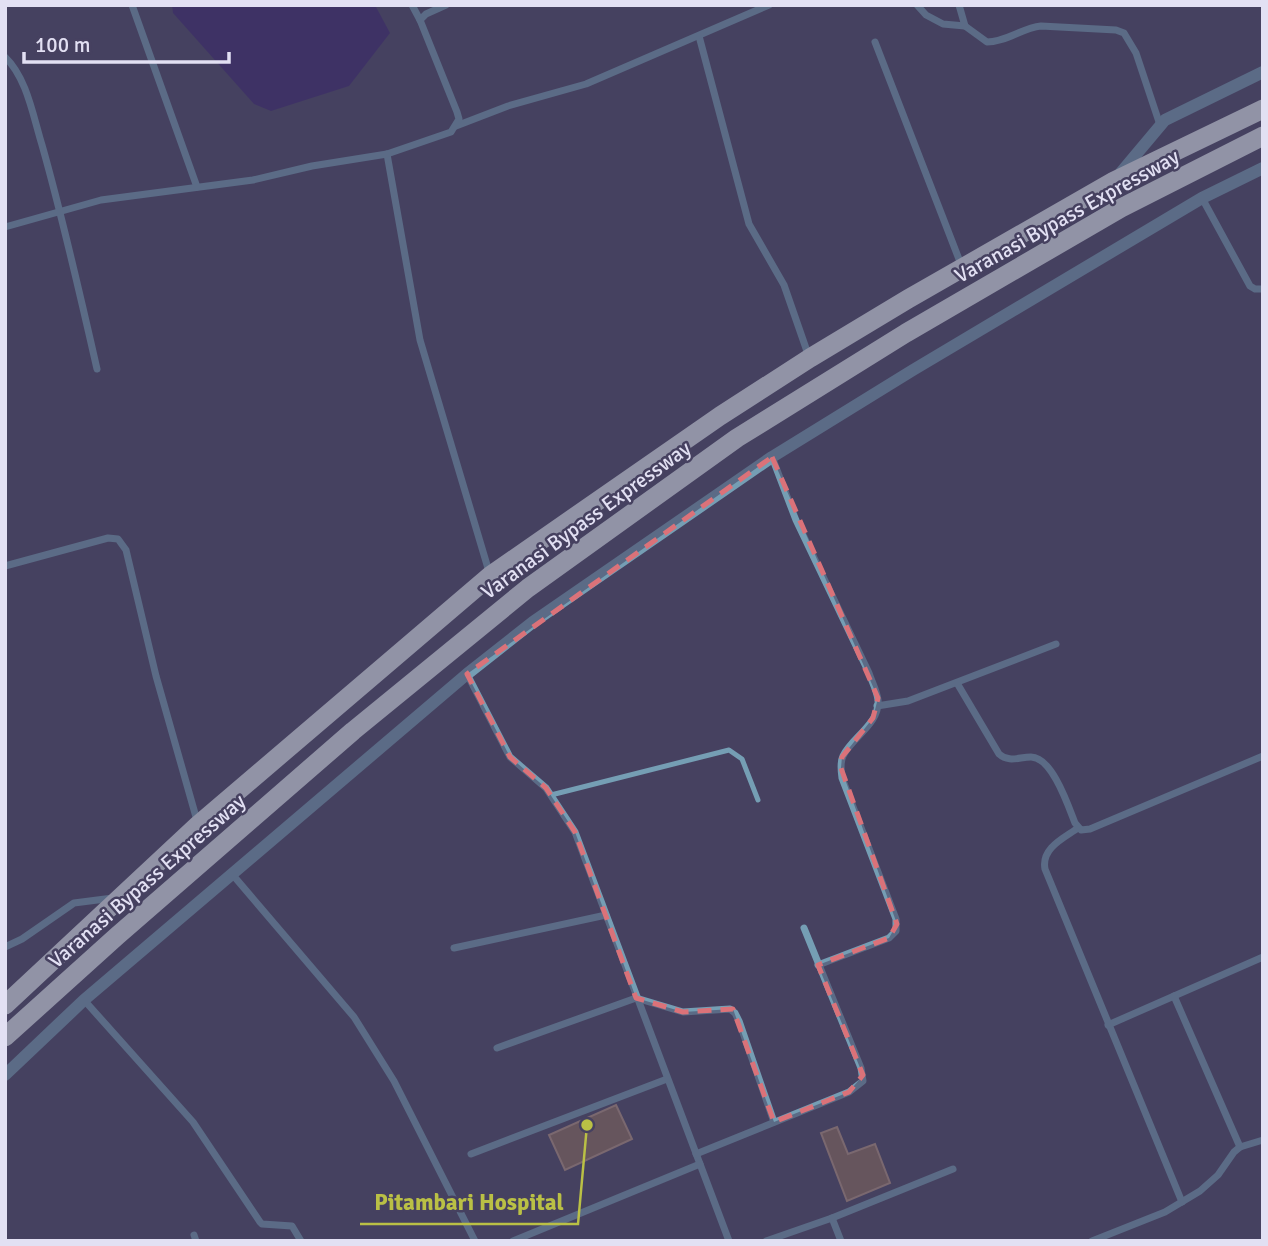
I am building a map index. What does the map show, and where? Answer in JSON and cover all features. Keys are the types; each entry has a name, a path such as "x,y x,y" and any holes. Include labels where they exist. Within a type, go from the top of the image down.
{"highway":[{"name":"Varanasi Bypass Expressway","path":"5,1005 198,825 491,575 720,416 810,358 962,267 1114,181 1263,109"},
{"name":"Varanasi Bypass Expressway","path":"5,1037 354,730 528,588 726,446 906,333 1097,222 1263,136"}],"street":[{"path":"132,5 197,187"},
{"path":"412,5 457,112 459,119 456,127"},
{"path":"420,20 426,14 446,5"},
{"path":"5,228 101,200 253,180 312,166 387,154 451,132 456,127 508,107 586,84 769,5"},
{"path":"916,5 926,15 943,24 965,26 987,42 1003,39 1028,27 1041,26 1116,30 1124,33 1136,53 1160,125"},
{"path":"959,5 965,26"},
{"path":"699,36 749,224 783,285 810,358"},
{"path":"875,42 962,267"},
{"path":"5,57 19,76 61,211 97,369"},
{"path":"1114,181 1165,120 1263,72"},
{"path":"387,154 420,340 491,575"},
{"path":"5,1075 84,1000 467,674 533,622 772,457 1202,198 1263,168"},
{"path":"1202,198 1250,286 1263,289"},
{"path":"772,457 796,520 869,673 878,698 865,730 842,757 841,768 842,778 874,866 896,919 895,931 889,938 818,965"},
{"path":"5,566 108,538 118,539 126,551 156,676 198,825"},
{"path":"877,706 908,701 1056,644"},
{"path":"467,674 510,757 551,795 575,832 729,1241"},
{"path":"957,683 999,754 1007,759 1036,757 1045,762 1078,828"},
{"path":"1182,1202 1043,860 1051,848 1078,828 1090,829 1263,756"},
{"path":"232,874 354,1017 394,1081 475,1241"},
{"path":"5,947 22,939 74,902 121,898"},
{"path":"454,948 606,915"},
{"path":"696,1154 849,1092 863,1081 861,1068 804,928"},
{"path":"1108,1025 1263,957"},
{"path":"1174,996 1240,1147"},
{"path":"497,1048 636,998 683,1012 730,1009 735,1013 774,1122"},
{"path":"84,1000 192,1122 260,1222 292,1226 301,1241"},
{"path":"471,1154 667,1079"},
{"path":"1092,1241 1165,1212 1182,1202 1218,1175 1240,1147 1263,1140"},
{"path":"513,1241 700,1164"},
{"path":"766,1241 832,1218 953,1169"},
{"path":"832,1218 841,1241"}],"lane":[{"path":"551,795 729,750 742,759 758,800"}],"highlighted area":[{"path":"772,457 878,698 873,718 842,757 841,768 897,924 889,938 818,965 863,1075 849,1092 774,1122 733,1009 683,1012 636,998 575,832 546,788 510,757 467,674"}],"shaded area":[{"path":"172,5 375,5 390,33 349,86 271,111 254,104 173,13"}],"building":[{"path":"616,1105 632,1139 565,1170 549,1135"},
{"path":"837,1127 848,1154 875,1144 890,1183 847,1201 821,1133"}],"place":[{"name":"Pitambari Hospital","path":"587,1125"}]}
